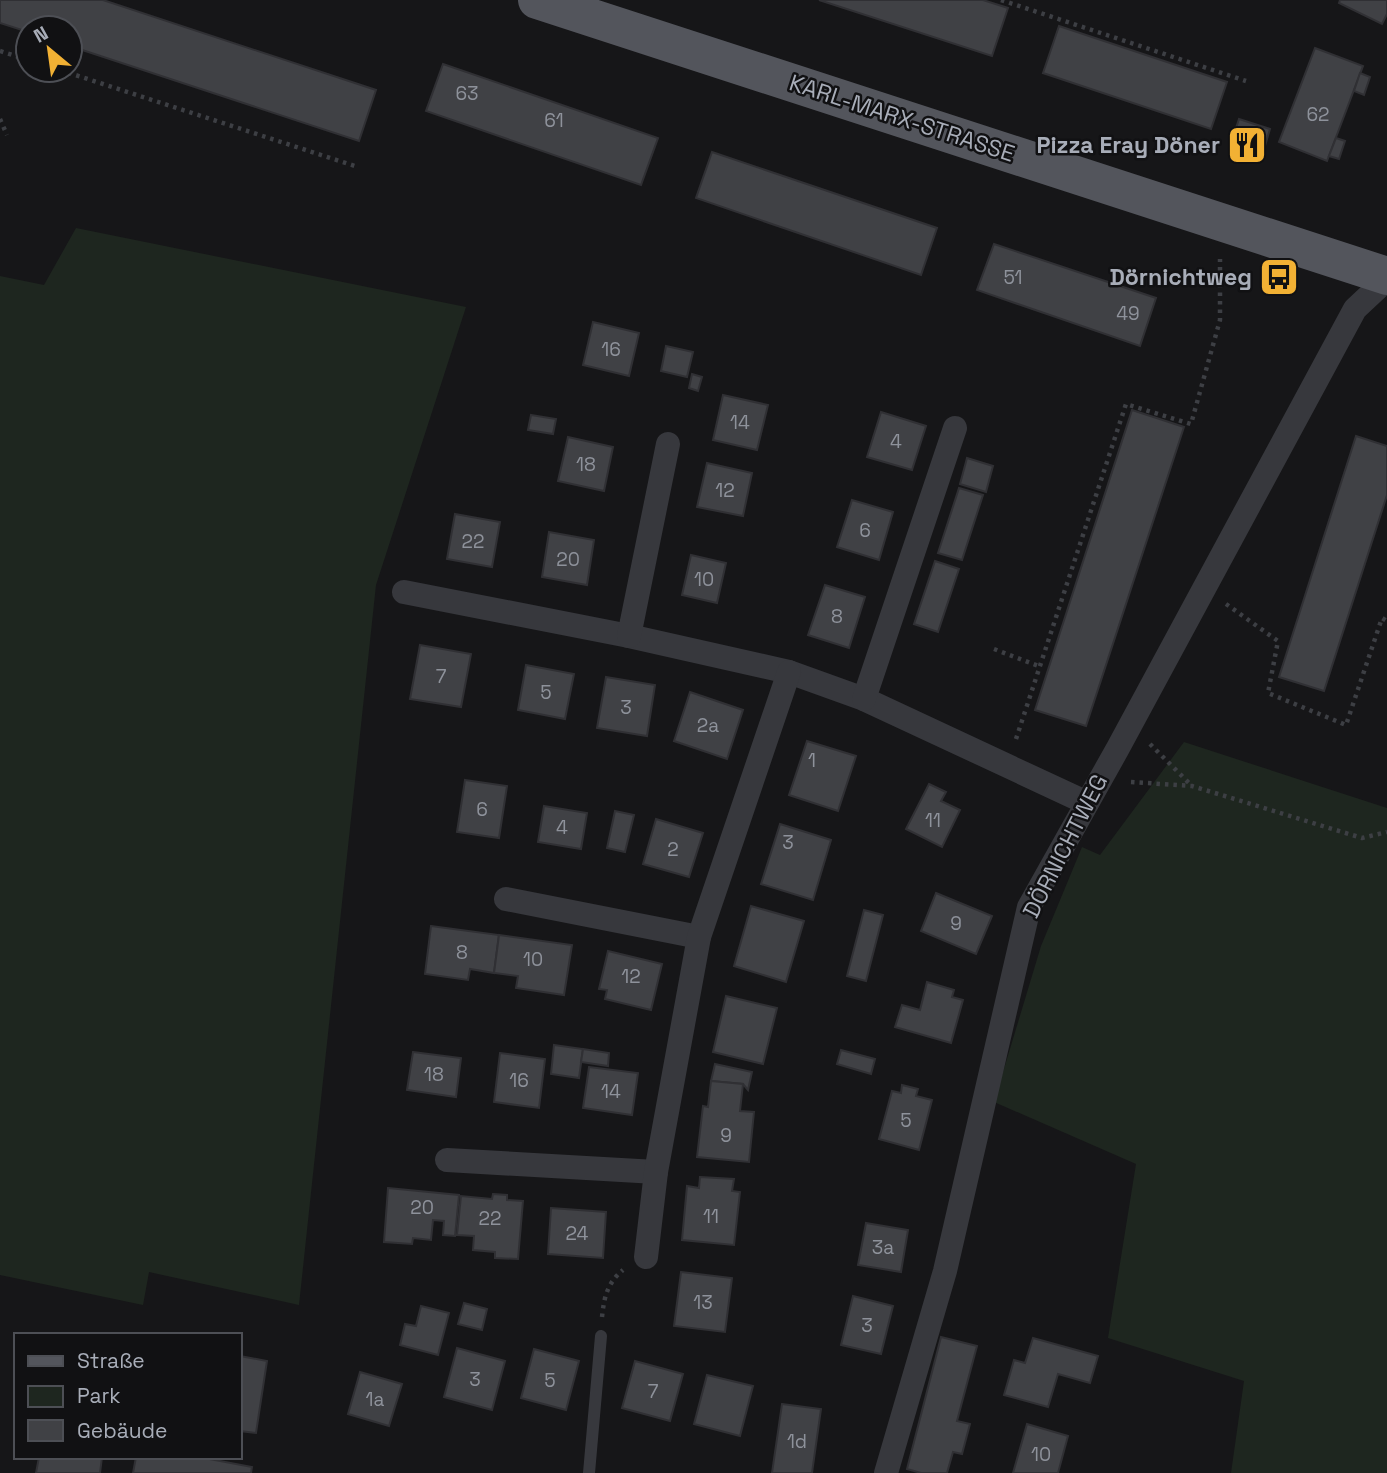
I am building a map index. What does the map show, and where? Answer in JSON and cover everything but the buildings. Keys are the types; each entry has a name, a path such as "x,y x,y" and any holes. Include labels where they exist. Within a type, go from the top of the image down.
{"main road":[{"name":"KARL-MARX-STRASSE","path":"537,0 1387,278"}],"street":[{"name":"DÖRNICHTWEG","path":"886,1473 945,1271 1028,907 1355,309 1387,278"},
{"path":"864,699 955,428"},
{"path":"629,636 668,443"},
{"path":"404,592 629,636 789,672 864,699 1087,803"},
{"path":"646,1257 656,1172 699,937 789,672"},
{"path":"506,899 699,937"},
{"path":"447,1160 656,1172"}],"lane":[{"path":"589,1473 601,1336"}],"path":[{"path":"1001,0 1246,82"},
{"path":"84,78 358,167"},
{"path":"0,119 7,135"},
{"path":"1014,748 1126,404 1191,424 1220,320 1220,259"},
{"path":"1218,599 1278,641 1268,693 1346,725 1382,618 1387,621"},
{"path":"994,649 1041,667"},
{"path":"1143,737 1192,786"},
{"path":"1119,781 1192,786 1362,838 1387,832"},
{"path":"601,1336 604,1297 614,1278 635,1261 646,1257"}],"green space":[{"path":"76,228 466,307 376,585 299,1305 149,1272 143,1305 0,1275 0,276 44,285"},
{"path":"1184,742 1387,808 1387,1473 1231,1473 1244,1381 1108,1338 1136,1164 994,1102 1041,946 1082,847 1100,855"}],"place":[{"name":"Pizza Eray Döner","path":"1247,145"},
{"name":"Dörnichtweg","path":"1279,277"}]}
